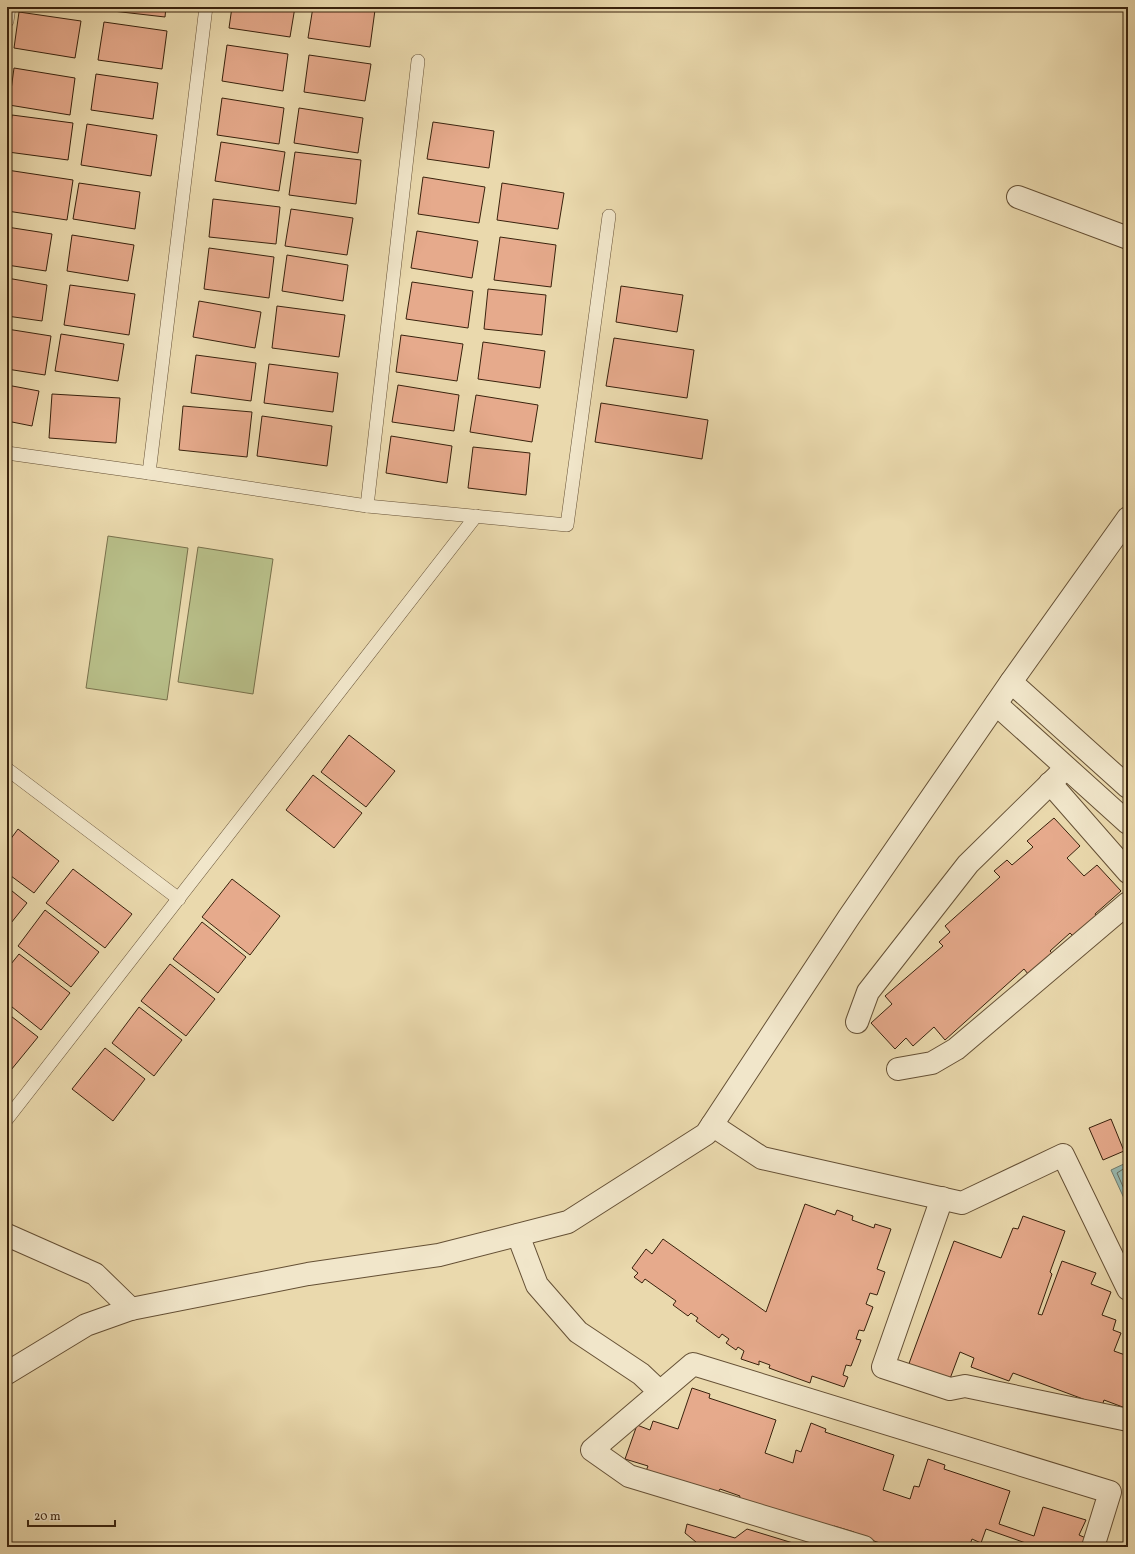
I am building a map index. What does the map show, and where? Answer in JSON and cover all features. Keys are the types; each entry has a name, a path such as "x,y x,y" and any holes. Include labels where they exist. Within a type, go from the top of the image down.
{"street":[{"path":"1018,197 1128,238"},
{"path":"7,1373 86,1325 131,1309 308,1274 439,1255 568,1222 706,1134 849,917 1011,682 1128,518"},
{"path":"1011,682 1128,787"},
{"path":"996,704 1128,822"},
{"path":"857,1022 868,992 968,864 1066,768"},
{"path":"1050,783 1128,872"},
{"path":"898,1068 932,1063 956,1049 1128,903"},
{"path":"712,1125 762,1158 962,1203 1063,1155 1128,1290"},
{"path":"942,1198 883,1367 950,1389 965,1386 1128,1420"},
{"path":"7,1235 95,1274 131,1309"},
{"path":"518,1235 537,1285 578,1332 641,1374 660,1392"},
{"path":"864,1547 629,1476 592,1450 693,1364 1110,1492 1093,1547"}],"lane":[{"path":"7,21 9,7"},
{"path":"150,474 206,7"},
{"path":"367,506 418,61"},
{"path":"7,453 367,506 567,525 609,216"},
{"path":"7,1119 476,516"},
{"path":"9,776 179,899"}],"green space":[{"path":"108,536 188,548 167,700 86,688"},
{"path":"198,547 273,559 253,694 178,682"}],"water":[{"path":"1128,1162 1128,1207 1111,1170"}],"building":[{"path":"104,7 166,7 165,17 104,10"},
{"path":"232,7 295,7 290,37 229,28"},
{"path":"313,7 354,7 375,10 370,47 308,38"},
{"path":"19,12 81,21 75,58 14,48"},
{"path":"104,22 167,31 162,69 98,60"},
{"path":"227,45 288,54 283,91 222,81"},
{"path":"309,55 371,64 365,101 304,92"},
{"path":"14,68 75,78 70,115 9,105"},
{"path":"96,74 158,83 153,119 91,110"},
{"path":"222,98 284,108 279,144 217,135"},
{"path":"299,108 363,118 358,153 294,143"},
{"path":"12,115 73,123 68,160 8,152"},
{"path":"433,122 494,131 489,168 427,159"},
{"path":"87,124 157,135 151,176 81,165"},
{"path":"221,142 285,152 279,191 215,181"},
{"path":"295,152 361,160 356,204 289,195"},
{"path":"7,170 73,180 67,220 7,211"},
{"path":"423,177 485,187 479,223 418,214"},
{"path":"79,183 140,192 135,229 73,219"},
{"path":"502,183 564,193 558,229 497,220"},
{"path":"213,199 280,207 276,244 209,237"},
{"path":"291,209 353,218 347,255 285,246"},
{"path":"7,227 52,234 46,271 7,265"},
{"path":"417,231 478,241 472,278 411,268"},
{"path":"72,235 134,245 128,281 67,271"},
{"path":"500,237 556,245 551,287 494,280"},
{"path":"209,248 274,257 269,298 204,289"},
{"path":"287,255 348,265 343,301 282,291"},
{"path":"7,278 47,285 42,321 7,316"},
{"path":"412,282 473,291 468,328 406,319"},
{"path":"70,285 135,294 129,335 64,325"},
{"path":"621,286 683,295 677,332 616,322"},
{"path":"488,289 546,295 542,335 484,329"},
{"path":"199,301 261,312 255,348 193,337"},
{"path":"277,306 345,315 339,357 272,348"},
{"path":"7,329 51,336 45,375 7,369"},
{"path":"61,334 124,344 118,381 55,371"},
{"path":"401,335 463,344 457,381 396,372"},
{"path":"614,338 694,350 687,398 606,386"},
{"path":"483,342 545,351 540,388 478,379"},
{"path":"196,355 256,363 251,401 191,393"},
{"path":"269,364 338,373 333,412 264,403"},
{"path":"7,385 39,391 32,426 7,421"},
{"path":"398,385 459,395 454,431 392,422"},
{"path":"52,394 120,398 116,443 49,438"},
{"path":"476,395 538,405 532,442 470,432"},
{"path":"601,403 708,420 702,459 595,442"},
{"path":"183,406 252,412 247,457 179,450"},
{"path":"262,416 332,426 327,466 257,456"},
{"path":"391,436 452,446 447,483 386,473"},
{"path":"473,447 530,453 526,495 468,488"},
{"path":"349,735 395,771 366,807 321,772"},
{"path":"313,775 362,813 334,848 286,810"},
{"path":"1054,818 1080,846 1067,858 1084,876 1097,865 1121,891 1095,914 1099,920 1077,940 1070,933 1050,951 1056,957 1032,979 1024,969 945,1040 934,1027 913,1046 906,1038 895,1049 871,1023 892,1004 885,996 943,946 939,942 950,932 945,926 1000,877 994,871 1007,860 1012,865 1033,847 1027,841"},
{"path":"18,829 59,861 34,893 7,873 7,844"},
{"path":"73,869 132,914 105,948 46,903"},
{"path":"232,879 280,916 250,955 202,917"},
{"path":"7,887 27,903 7,928"},
{"path":"45,910 99,952 71,987 18,946"},
{"path":"202,922 246,957 218,993 173,959"},
{"path":"19,954 70,993 41,1030 7,1003 7,969"},
{"path":"170,964 215,999 186,1036 141,1001"},
{"path":"139,1007 182,1040 154,1076 112,1043"},
{"path":"7,1013 38,1037 11,1070 7,1067"},
{"path":"105,1048 145,1079 113,1121 72,1089"},
{"path":"1111,1119 1124,1151 1103,1160 1089,1128"},
{"path":"805,1204 835,1215 837,1210 853,1216 852,1220 874,1228 875,1224 891,1229 877,1269 885,1272 877,1295 870,1293 866,1304 873,1307 864,1331 859,1330 856,1339 861,1340 851,1366 846,1365 843,1375 848,1377 844,1387 812,1376 810,1383 769,1368 770,1365 759,1361 759,1365 741,1359 744,1351 738,1347 736,1350 726,1343 729,1339 722,1334 719,1338 696,1321 698,1318 691,1313 688,1316 673,1305 676,1301 645,1279 642,1283 634,1277 638,1273 632,1268 646,1249 652,1254 663,1239 766,1312"},
{"path":"1023,1216 1065,1231 1050,1272 1052,1274 1038,1314 1042,1315 1062,1261 1096,1273 1091,1284 1111,1292 1102,1315 1116,1320 1113,1330 1121,1333 1114,1351 1128,1356 1128,1409 1104,1400 1102,1406 1013,1373 1009,1381 971,1367 974,1358 960,1352 948,1384 907,1369 954,1241 1001,1258 1013,1228 1018,1229"},
{"path":"692,1388 710,1394 709,1398 776,1420 765,1453 793,1463 796,1450 801,1452 811,1423 826,1429 825,1432 894,1455 883,1490 910,1499 914,1486 919,1487 928,1459 945,1465 944,1469 1010,1491 999,1524 1034,1536 1043,1507 1086,1520 1079,1535 1088,1539 1085,1547 1037,1547 986,1529 981,1543 972,1539 969,1547 892,1547 853,1534 854,1532 834,1526 833,1530 739,1499 740,1496 720,1489 717,1494 646,1471 648,1466 625,1459 637,1425 650,1430 653,1421 678,1429"},
{"path":"687,1524 735,1538 747,1529 806,1547 702,1547 685,1533"}]}
